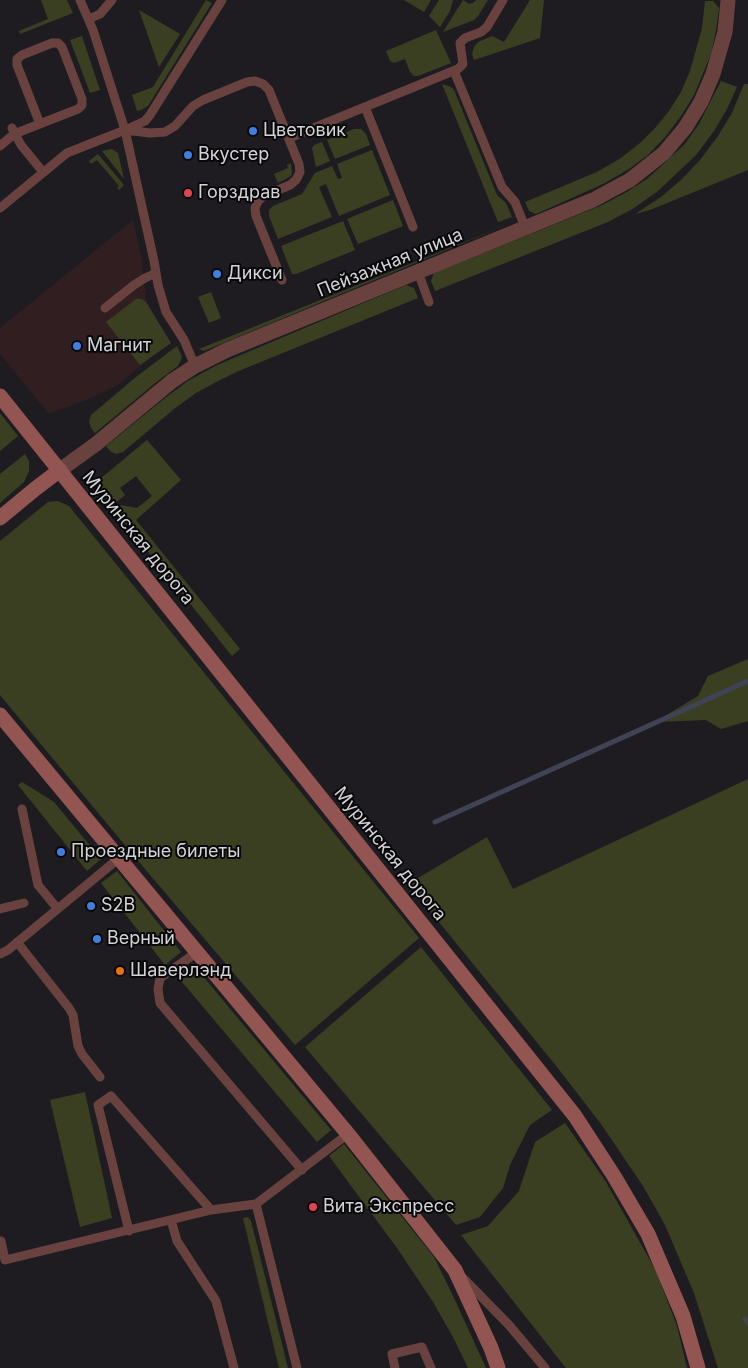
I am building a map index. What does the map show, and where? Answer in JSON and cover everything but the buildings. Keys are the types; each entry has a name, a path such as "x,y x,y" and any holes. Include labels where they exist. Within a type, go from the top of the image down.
{"street":[{"name":"Пейзажная улица","path":"0,518 172,382 195,366 226,350 593,200 630,180 664,153 684,128 701,102 713,74 725,32 728,0"},
{"name":"Муринская дорога","path":"0,396 575,1116 614,1176 648,1234 683,1316 698,1368"},
{"path":"0,715 348,1134 455,1270 491,1348 498,1368"}],"lane":[{"path":"80,0 89,19 125,130 158,285 166,312 184,340 195,366"},
{"path":"89,19 100,14 112,0"},
{"path":"0,208 67,153 145,121 222,0"},
{"path":"289,138 454,71 462,64 460,43 465,38 481,32 487,27 503,0"},
{"path":"0,146 13,131 40,124 78,109 82,105 82,99 76,82 62,47 58,43 52,43 22,55 17,59 17,65 40,124"},
{"path":"454,71 502,187 515,202 525,227"},
{"path":"125,130 150,133 165,132 174,126 193,106 203,100 247,82 255,81 263,84 269,90 299,164 300,172 290,186 264,196 258,201 255,208 256,216 282,280"},
{"path":"364,107 413,227"},
{"path":"13,131 21,145 43,172"},
{"path":"418,272 429,302"},
{"path":"105,308 134,285 156,273"},
{"path":"22,809 38,885 57,908"},
{"path":"0,954 118,859"},
{"path":"0,909 24,903"},
{"path":"17,942 70,1008 78,1046 100,1077"},
{"path":"196,953 160,978 158,989 160,1003 302,1170"},
{"path":"129,1231 98,1105 111,1096 211,1210"},
{"path":"1,1241 5,1260 211,1210 256,1204 348,1134"},
{"path":"256,1204 297,1368"},
{"path":"171,1220 177,1241 216,1302 234,1368"},
{"path":"455,1270 509,1325 546,1368"},
{"path":"395,1368 392,1354 422,1347 431,1368"}],"shaded area":[{"path":"133,220 141,257 146,302 171,343 117,386 49,414 0,354 0,328"}],"green space":[{"path":"41,0 67,0 73,13 20,34 19,31 48,19"},
{"path":"206,0 212,3 148,106 137,111 132,95 153,87"},
{"path":"404,0 431,0 424,12"},
{"path":"439,0 453,0 450,11 440,27 429,16"},
{"path":"463,0 469,4 476,0 488,0 474,20 443,32"},
{"path":"530,0 544,0 540,38 474,60 472,54 478,42 492,36 504,42"},
{"path":"705,1 713,1 719,8 711,54 694,95 666,136 649,154 629,169 603,184 536,214 529,211 525,202 597,172 621,158 656,127 681,92 690,71 702,28"},
{"path":"139,10 180,34 159,67"},
{"path":"436,30 451,63 414,76 410,72 405,59 394,63 390,61 386,51"},
{"path":"82,36 100,90 90,93 70,40"},
{"path":"721,81 737,87 727,109 714,131 696,155 658,191 634,208 608,222 435,291 431,281 434,273 600,206 647,179 684,145 699,124"},
{"path":"442,84 454,90 497,195 506,203 512,217 498,222"},
{"path":"744,84 748,84 748,170 650,210 635,214 661,197 700,160 732,113"},
{"path":"354,129 361,129 366,134 370,145 335,159 327,140"},
{"path":"322,142 330,161 316,167 312,148 314,145"},
{"path":"112,149 118,153 124,179 102,151"},
{"path":"372,150 390,195 339,216 326,184 319,187 332,217 278,239 269,216 269,210 273,206 302,194 315,173 332,166 338,179 342,178 337,164"},
{"path":"98,154 124,185 119,190 117,188 119,186 97,160 91,164 89,161"},
{"path":"291,163 291,176 278,183 274,174 288,168 287,165"},
{"path":"393,200 403,226 358,244 347,219"},
{"path":"343,221 355,250 292,274 281,246"},
{"path":"509,224 204,351 199,349"},
{"path":"406,285 414,288 418,298 220,380 196,393 174,409 123,452 116,454 106,446 188,381 215,366"},
{"path":"211,292 221,318 209,323 198,297"},
{"path":"136,299 146,302 171,343 140,365 106,322"},
{"path":"177,346 182,357 178,366 95,433 89,421 91,415"},
{"path":"0,413 18,436 0,451"},
{"path":"147,440 181,480 136,520 240,649 232,656 115,510 121,505 137,508 152,496 136,476 120,488 125,495 112,506 94,484"},
{"path":"25,454 29,461 29,471 24,482 0,503 0,474"},
{"path":"58,501 69,506 419,938 295,1045 0,695 0,541 48,502"},
{"path":"748,659 748,721 721,729 706,720 655,722 698,696 708,676"},
{"path":"748,779 748,1368 718,1368 694,1293 665,1225 643,1186 601,1124 557,1067 408,884 487,837 513,889"},
{"path":"22,782 54,802 101,859 87,871 18,785"},
{"path":"117,871 181,952 165,965 101,883"},
{"path":"421,947 552,1110 530,1125 510,1165 503,1188 480,1217 456,1225 305,1047"},
{"path":"192,963 331,1130 317,1142 177,976"},
{"path":"85,1092 112,1218 80,1227 50,1100"},
{"path":"565,1123 606,1182 656,1271 677,1326 687,1368 566,1368 461,1235 488,1226 519,1191 535,1142"},
{"path":"344,1144 434,1257 486,1368 468,1368 433,1302 397,1248 329,1156"},
{"path":"248,1217 251,1221 288,1368 279,1368 243,1218"}],"waterway":[{"path":"435,822 748,681"},
{"path":"745,1319 748,1323"}],"place":[{"name":"Цветовик","path":"253,131"},
{"name":"Вкустер","path":"188,155"},
{"name":"Горздрав","path":"188,193"},
{"name":"Дикси","path":"217,274"},
{"name":"Магнит","path":"77,346"},
{"name":"Проездные билеты","path":"61,852"},
{"name":"S2B","path":"91,906"},
{"name":"Верный","path":"97,939"},
{"name":"Шаверлэнд","path":"120,971"},
{"name":"Вита Экспресс","path":"313,1207"}]}
